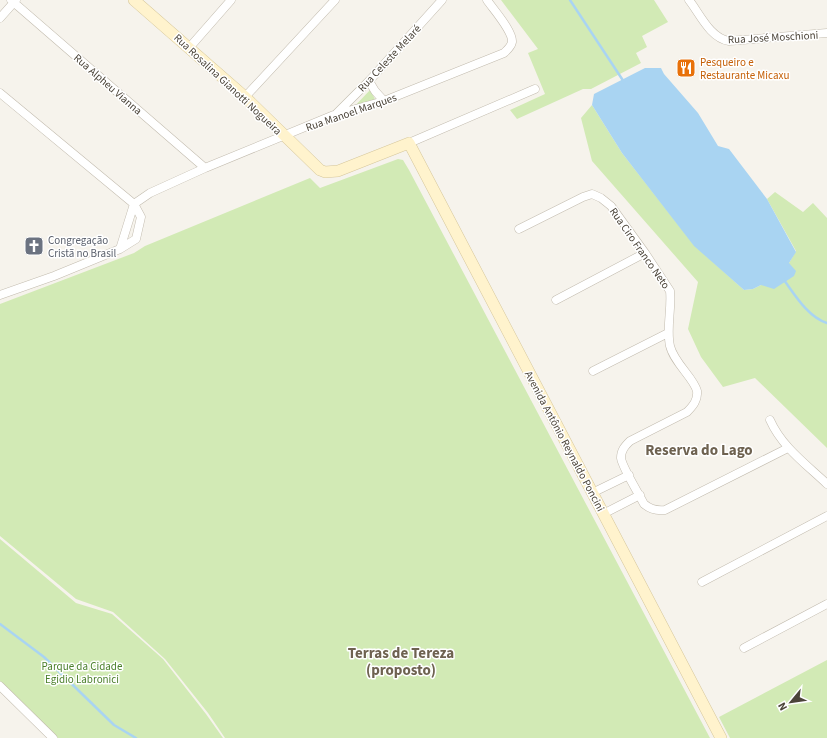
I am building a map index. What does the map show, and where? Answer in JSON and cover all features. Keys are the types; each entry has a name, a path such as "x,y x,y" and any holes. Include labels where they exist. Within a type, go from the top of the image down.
{"street":[{"name":"Rua Rosalina Gianotti Nogueira","path":"134,0 245,97 320,170 325,172 338,171 409,143"},
{"path":"189,48 231,0"},
{"path":"245,97 335,0"},
{"name":"Rua Celeste Melaré","path":"334,115 370,81 442,0"},
{"name":"Rua Manoel Marques","path":"134,204 150,193 205,168 334,115 384,101 504,52 509,48 512,42 510,35 503,22 487,0"},
{"name":"Rua José Moschioni","path":"689,0 712,32 722,40 729,41 827,33"},
{"path":"0,18 14,1"},
{"name":"Rua Alpheu Vianna","path":"14,1 205,168"},
{"path":"370,81 375,91 384,101"},
{"path":"409,143 535,89"},
{"path":"0,93 134,204 141,217 136,239 120,249 54,276 0,295"},
{"name":"Avenida Antônio Reynaldo Poncini","path":"409,143 721,738"},
{"name":"Rua Ciro Franco Neto","path":"519,229 592,194 601,198 611,206 670,291 671,298 668,333 670,347 675,359 697,390 697,398 693,407 687,412 630,441 625,446 622,451 622,462 629,475"},
{"path":"120,249 134,204"},
{"path":"556,300 645,253"},
{"path":"593,371 668,333"},
{"path":"770,420 775,431 788,448 827,484"},
{"path":"592,493 629,475 644,504 654,510 665,510 788,448"},
{"path":"603,514 640,495"},
{"path":"702,582 827,516"},
{"path":"744,648 827,604"},
{"path":"0,686 51,737"}],"green space":[{"path":"501,0 654,0 668,22 642,36 647,47 636,53 641,63 591,89 583,89 517,119 510,110 545,94 528,53 538,49"},
{"path":"370,90 376,101 352,109"},
{"path":"592,105 622,153 694,245 744,290 753,289 761,285 789,263 796,251 767,199 775,192 803,212 813,203 827,218 827,448 755,378 723,387 701,357 688,329 698,282 592,161 581,118"},
{"path":"398,159 403,160 409,170 710,738 225,738 208,713 165,659 113,612 76,599 0,536 0,304 134,253 145,246 310,178 320,188"},
{"name":"Parque da Cidade Egidio Labronici","path":"0,539 76,603 112,614 163,659 223,738 58,738 0,681"},
{"path":"827,660 827,738 730,738 719,717"}],"water":[{"path":"645,68 661,68 664,74 698,113 718,146 729,149 767,199 796,252 789,263 796,271 794,276 774,289 761,285 753,289 744,290 694,246 622,153 592,105 594,94"}],"waterway":[{"path":"570,0 624,82"},
{"path":"784,280 797,299 808,311 820,320 827,323"},
{"path":"0,624 44,657 114,725 136,738"}],"place":[{"name":"Pesqueiro e Restaurante Micaxu","path":"686,68"},
{"name":"Congregação Cristã no Brasil","path":"34,246"}],"district":[{"name":"Reserva do Lago","path":"699,450"},
{"name":"Terras de Tereza (proposto)","path":"401,662"}]}
